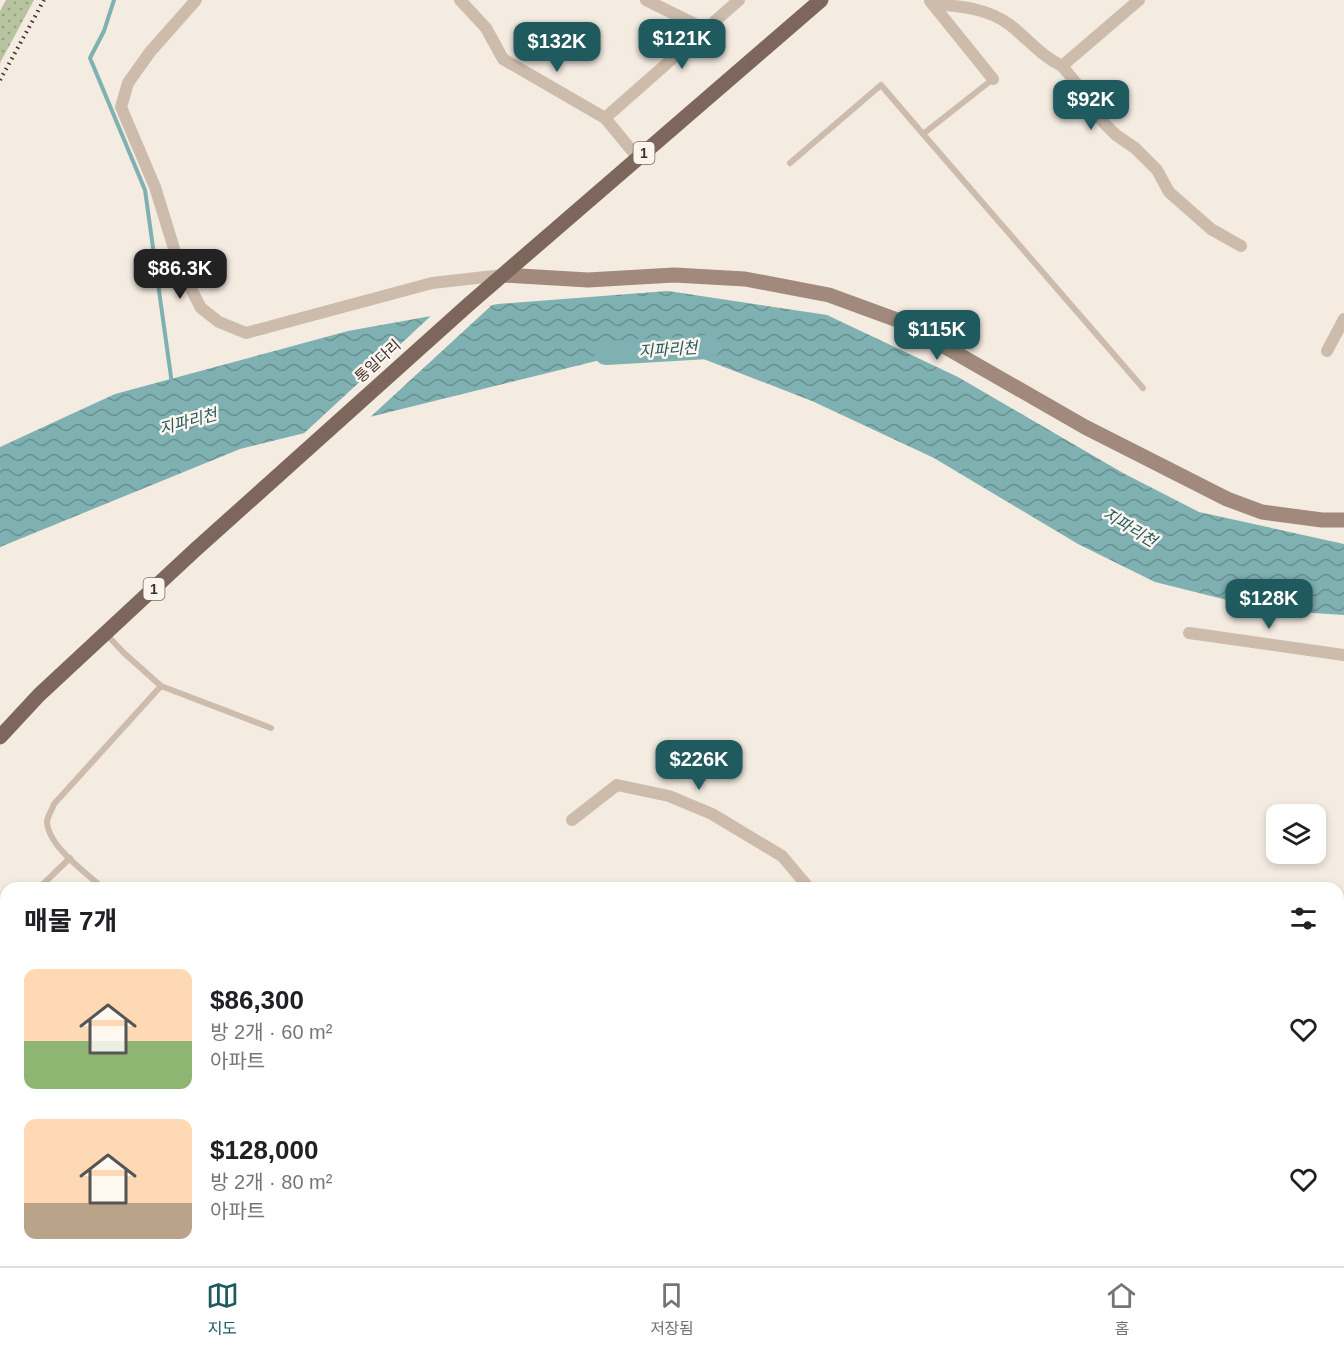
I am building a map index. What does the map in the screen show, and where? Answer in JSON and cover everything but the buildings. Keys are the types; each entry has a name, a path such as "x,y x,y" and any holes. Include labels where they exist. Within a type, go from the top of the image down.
{"main road":[{"name":"1","path":"503,275 821,0"},
{"name":"통일다리","path":"106,634 312,444 503,275"},
{"name":"1","path":"0,737 39,695 106,634"}],"street":[{"path":"196,0 150,52 128,83 121,107 155,187 180,268 201,308 219,322 246,333 432,283 503,275 588,280 674,274 746,279 829,295 900,321 1084,427 1227,499 1262,512 1322,520 1344,520"},
{"path":"460,0 486,28 503,59 605,118 638,158"},
{"path":"646,0 705,29"},
{"path":"605,118 739,0"},
{"path":"1062,66 1139,0"},
{"path":"931,2 972,8 1008,23 1047,58 1062,66 1081,89 1096,115 1157,170 1169,192 1211,229 1240,246"},
{"path":"931,2 993,79"},
{"path":"1327,351 1344,319"},
{"path":"1189,633 1344,655"},
{"path":"572,820 617,785 669,796 712,814 782,856 804,882"}],"lane":[{"path":"923,134 993,79"},
{"path":"790,163 881,85 1143,388"},
{"path":"106,634 161,686 271,728"},
{"path":"96,882 50,836 47,820 54,804 161,686"},
{"path":"45,882 70,858"}],"green space":[{"path":"6,0 34,0 0,63 0,11"}],"water":[{"path":"668,291 827,315 958,377 1123,473 1199,512 1344,544 1344,615 1267,610 1155,582 1078,544 934,458 812,401 665,344 240,449 0,547 0,447 115,394 348,331 498,304"}],"pier":[{"path":"492,305 366,421 300,437 434,313"}],"waterway":[{"path":"114,0 104,31 90,58 145,190 172,384"},
{"name":"지파리천","path":"606,353 708,347"}],"railway":[{"path":"0,80 44,0"}]}
